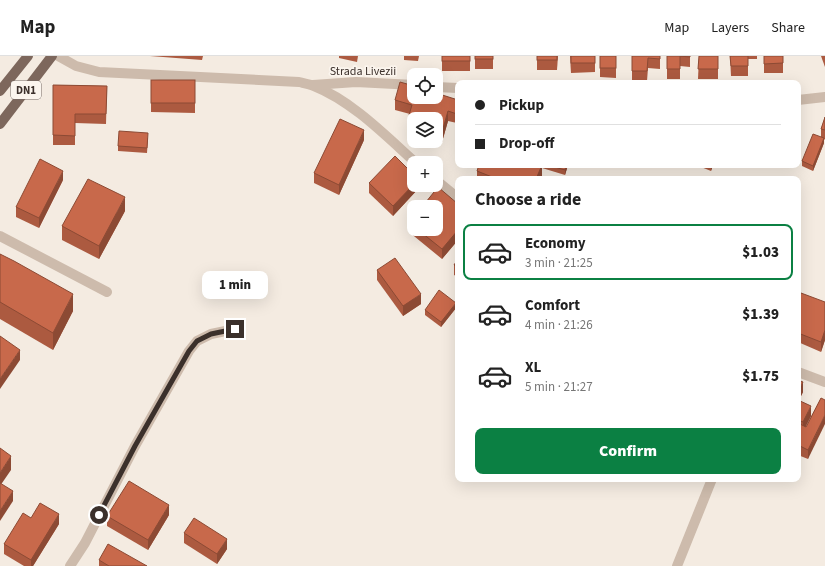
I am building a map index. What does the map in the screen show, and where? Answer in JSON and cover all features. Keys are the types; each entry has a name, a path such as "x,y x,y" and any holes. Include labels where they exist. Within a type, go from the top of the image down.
{"main road":[{"name":"DN1","path":"0,91 28,56"},
{"name":"DN1","path":"0,124 52,56"}],"street":[{"path":"58,56 76,66 99,72 291,82 313,85 337,98 358,112 408,156"},
{"name":"Strada Livezii","path":"313,85 356,82 407,85"},
{"path":"443,87 455,88"},
{"path":"801,100 825,97"},
{"path":"443,186 455,196"},
{"path":"0,236 107,292"},
{"path":"70,566 85,543 135,446 189,351 197,341 211,334 235,329"},
{"path":"801,373 825,382"},
{"path":"677,566 711,482"}],"building":[{"path":"442,56 470,56 470,61 442,61"},
{"path":"475,56 493,56 493,59 475,59"},
{"path":"537,56 557,56 557,60 537,60"},
{"path":"571,56 595,56 595,63 571,63"},
{"path":"600,56 616,56 616,68 600,68"},
{"path":"632,56 660,56 660,59 648,58 647,71 632,71"},
{"path":"667,56 680,56 680,69 667,69"},
{"path":"699,56 718,56 718,69 698,69"},
{"path":"730,56 748,56 748,66 731,66"},
{"path":"764,56 783,56 783,63 764,64"},
{"path":"151,80 195,80 195,103 151,103"},
{"path":"400,82 407,84 407,104 395,100"},
{"path":"53,85 107,86 106,114 75,114 75,136 53,135"},
{"path":"443,95 455,99 455,113 448,111 443,128 443,112 410,112 412,105 409,104 443,104"},
{"path":"825,117 825,130 821,129"},
{"path":"340,119 364,130 339,185 314,173"},
{"path":"119,131 148,133 147,148 118,146"},
{"path":"813,134 824,138 813,166 802,161"},
{"path":"395,156 407,168 407,191 393,206 369,183"},
{"path":"40,159 63,171 39,218 16,207"},
{"path":"478,168 541,168 537,176 490,176 477,171"},
{"path":"88,179 125,197 99,246 62,226"},
{"path":"443,191 455,201 455,234 442,249 426,236 443,236 443,200 428,200 434,192"},
{"path":"0,254 73,294 53,333 0,302"},
{"path":"395,258 421,294 403,306 377,270"},
{"path":"439,290 455,302 441,322 425,310"},
{"path":"801,293 825,302 825,330 821,342 801,334"},
{"path":"0,336 20,350 0,379"},
{"path":"821,398 825,400 825,415 808,450 801,446 801,424 806,427"},
{"path":"801,401 811,406 803,422 801,421"},
{"path":"0,448 11,456 0,473"},
{"path":"129,481 169,505 148,540 107,516"},
{"path":"0,483 13,491 0,511"},
{"path":"40,503 59,514 31,560 4,544 23,513 31,518"},
{"path":"194,518 227,539 217,554 184,533"},
{"path":"108,544 147,566 109,566 99,560"}],"route":[{"path":"99,515 135,446 189,351 197,341 211,334 235,329"}]}
